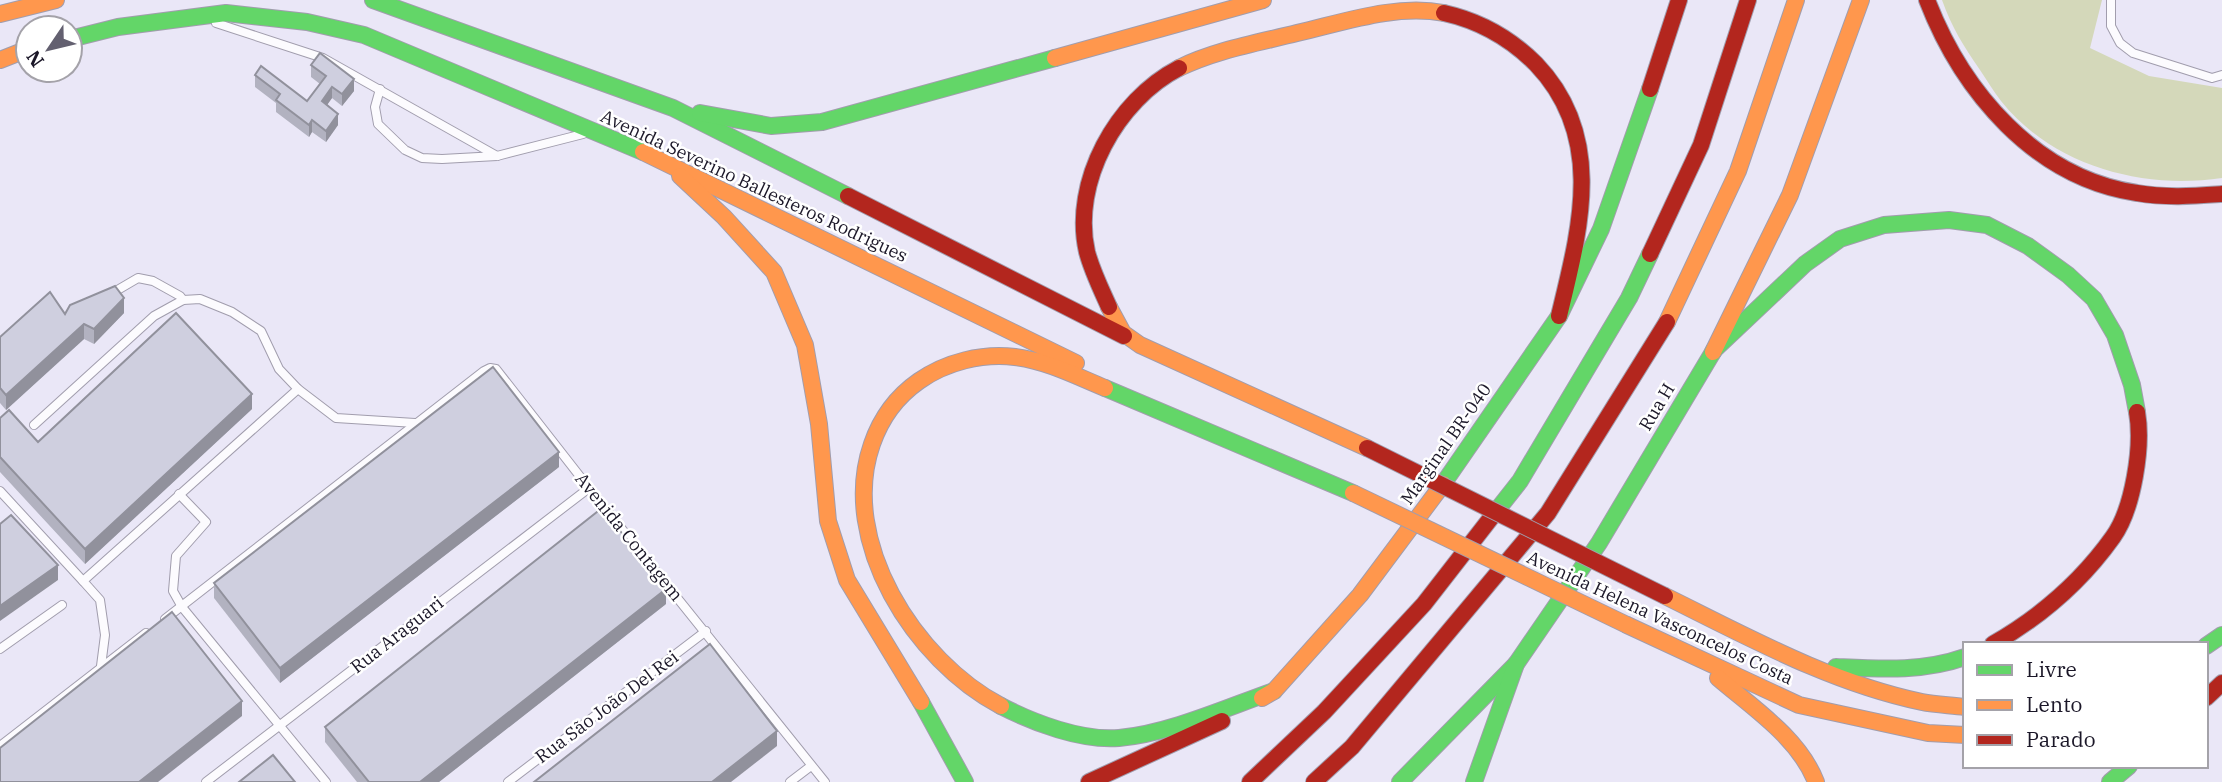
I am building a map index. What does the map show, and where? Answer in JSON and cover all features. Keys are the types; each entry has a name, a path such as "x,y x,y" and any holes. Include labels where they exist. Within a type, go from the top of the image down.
{"main road":[{"path":"0,14 57,0"},
{"name":"Avenida Severino Ballesteros Rodrigues","path":"373,0 673,108 1124,336 1367,448"},
{"path":"673,108 771,126 822,122 1263,0"},
{"name":"Marginal BR-040","path":"1088,782 1220,722 1274,691 1360,595 1457,465 1559,316 1601,229 1637,130 1679,0"},
{"path":"1250,782 1324,712 1424,604 1520,481 1629,298 1701,145 1748,0"},
{"path":"1314,782 1352,747 1548,513 1665,326 1738,171 1796,0"},
{"name":"Rua H","path":"1400,782 1516,664 1599,543 1714,350 1790,195 1861,0"},
{"path":"1927,0 1945,43 1977,91 2012,131 2040,155 2074,174 2118,190 2166,198 2222,194"},
{"path":"1124,336 1092,270 1083,214 1090,177 1116,125 1143,94 1168,74 1243,47 1379,14 1411,11 1440,12 1475,21 1499,34 1521,51 1546,77 1567,107 1577,142 1582,176 1579,233 1559,316"},
{"name":"Avenida Severino Ballesteros Rodrigues","path":"84,36 118,27 226,13 307,22 364,35 662,159 1252,450 1353,493"},
{"path":"662,159 724,217 774,272 805,345 820,424 828,521 848,580 937,729 965,782"},
{"path":"1714,350 1805,264 1840,239 1884,225 1949,220 1987,225 2028,246 2068,275 2094,299 2115,335 2133,385 2139,426 2136,469 2125,511 2114,536 2060,597 2028,624 1996,642"},
{"path":"1252,450 1040,361 1003,356 964,360 930,374 907,390 888,410 873,441 864,472 865,513 873,550 889,588 938,658 972,689 1017,714 1061,729 1116,738 1167,727 1274,691"},
{"name":"Avenida Helena Vasconcelos Costa","path":"1367,448 1812,667 1910,699 1963,707"},
{"name":"Avenida Helena Vasconcelos Costa","path":"1353,493 1798,705 1928,733 1963,735"},
{"path":"1695,658 1785,735 1815,782"},
{"path":"1812,667 1909,669 1963,658"},
{"path":"1474,782 1516,664"},
{"path":"2208,696 2222,683"},
{"path":"2110,782 2127,768"}],"lane":[{"path":"2111,0 2111,26 2120,43 2133,53 2212,78 2222,75"},
{"path":"197,16 323,58 497,156"},
{"path":"380,89 375,107 378,124 405,150 422,158 497,156 595,131"},
{"path":"97,301 138,278 153,281 183,300"},
{"path":"34,425 154,316 183,300 200,299 232,312 261,331 279,369 298,389 336,418 415,423"},
{"name":"Avenida Contagem","path":"162,622 415,423 484,371 496,369 825,782"},
{"path":"83,581 298,389"},
{"name":"Rua Araguari","path":"206,782 589,488"},
{"path":"0,491 100,600 105,635 101,666"},
{"path":"179,494 205,522 176,556 173,591 182,607 326,782"},
{"path":"0,649 62,605"},
{"path":"0,746 152,629"},
{"name":"Rua São João Del Rei","path":"508,782 706,631"},
{"path":"790,782 811,766"}],"green space":[{"path":"1942,0 2102,0 2090,48 2149,76 2222,88 2222,178 2192,181 2131,176 2073,157 2046,142 2022,123 1998,97 1958,36"}],"building":[{"path":"320,53 354,79 342,94 332,87 322,101 338,114 326,131 312,120 309,125 276,100 280,94 255,75 261,66 307,101 326,76 311,65"},
{"path":"115,286 124,298 94,329 84,324 6,395 0,388 0,337 50,292 65,314 70,305"},
{"path":"176,313 252,394 85,549 0,457 0,418 9,410 38,442"},
{"path":"493,367 559,452 280,668 214,583"},
{"path":"602,508 666,589 420,782 369,782 325,727"},
{"path":"11,515 58,565 0,606 0,524"},
{"path":"172,612 242,701 139,782 0,782 0,748"},
{"path":"710,644 777,731 712,782 534,782"},
{"path":"273,755 295,782 239,782"}],"traffic: fast":[{"path":"373,0 673,108 848,196"},
{"path":"84,36 118,27 226,13 307,22 364,35 643,152"},
{"path":"700,113 771,126 822,122 1055,58"},
{"path":"1443,484 1559,316 1601,229 1650,89"},
{"path":"1714,350 1805,264 1840,239 1884,225 1949,220 1987,225 2028,246 2068,275 2094,299 2115,335 2132,385 2137,412"},
{"path":"1494,514 1520,481 1629,298 1650,254"},
{"path":"1400,782 1516,664 1599,543 1713,352"},
{"path":"1105,388 1353,493"},
{"path":"2208,645 2222,635"},
{"path":"1836,667 1917,667 1963,658"},
{"path":"1474,782 1516,664"},
{"path":"1001,706 1058,730 1089,737 1119,738 1177,726 1274,691"},
{"path":"921,702 965,782"},
{"path":"2110,782 2127,768"}],"traffic: slow":[{"path":"0,14 56,0"},
{"path":"1055,58 1263,0"},
{"path":"1667,322 1738,171 1796,0"},
{"path":"1713,352 1790,195 1861,0"},
{"path":"1179,68 1207,56 1370,15 1407,11 1444,13"},
{"path":"0,60 14,54"},
{"path":"643,152 1076,363"},
{"path":"680,176 724,217 774,272 805,345 819,424 828,521 847,580 921,702"},
{"path":"1109,307 1123,333 1140,345 1367,448"},
{"path":"1001,706 969,686 940,660 913,629 891,594 875,558 866,520 864,481 872,444 880,425 903,394 930,374 965,360 990,356 1027,359 1105,388"},
{"path":"1262,698 1274,691 1360,595 1443,484"},
{"path":"1353,493 1627,625"},
{"path":"1665,596 1759,643 1855,683 1922,702 1963,707"},
{"path":"1627,625 1799,705 1928,733 1963,735"},
{"path":"1718,678 1787,738 1808,766 1816,782"}],"traffic: jam":[{"path":"1650,89 1679,0"},
{"path":"1650,254 1701,145 1748,0"},
{"path":"1927,0 1960,66 1982,97 2007,125 2035,149 2066,169 2100,184 2137,193 2169,196 2222,194"},
{"path":"1444,13 1482,26 1526,55 1558,92 1572,122 1580,153 1582,185 1574,250 1559,316"},
{"path":"1109,307 1087,252 1084,225 1086,198 1093,171 1118,122 1136,100 1179,68"},
{"path":"848,196 1124,336"},
{"path":"1314,782 1352,747 1548,513 1667,322"},
{"path":"1996,642 2059,597 2113,537 2126,511 2135,477 2139,442 2137,412"},
{"path":"1367,448 1665,596"},
{"path":"1250,782 1324,712 1424,604 1494,514"},
{"path":"2208,696 2222,683"},
{"path":"1089,782 1222,721"}]}
